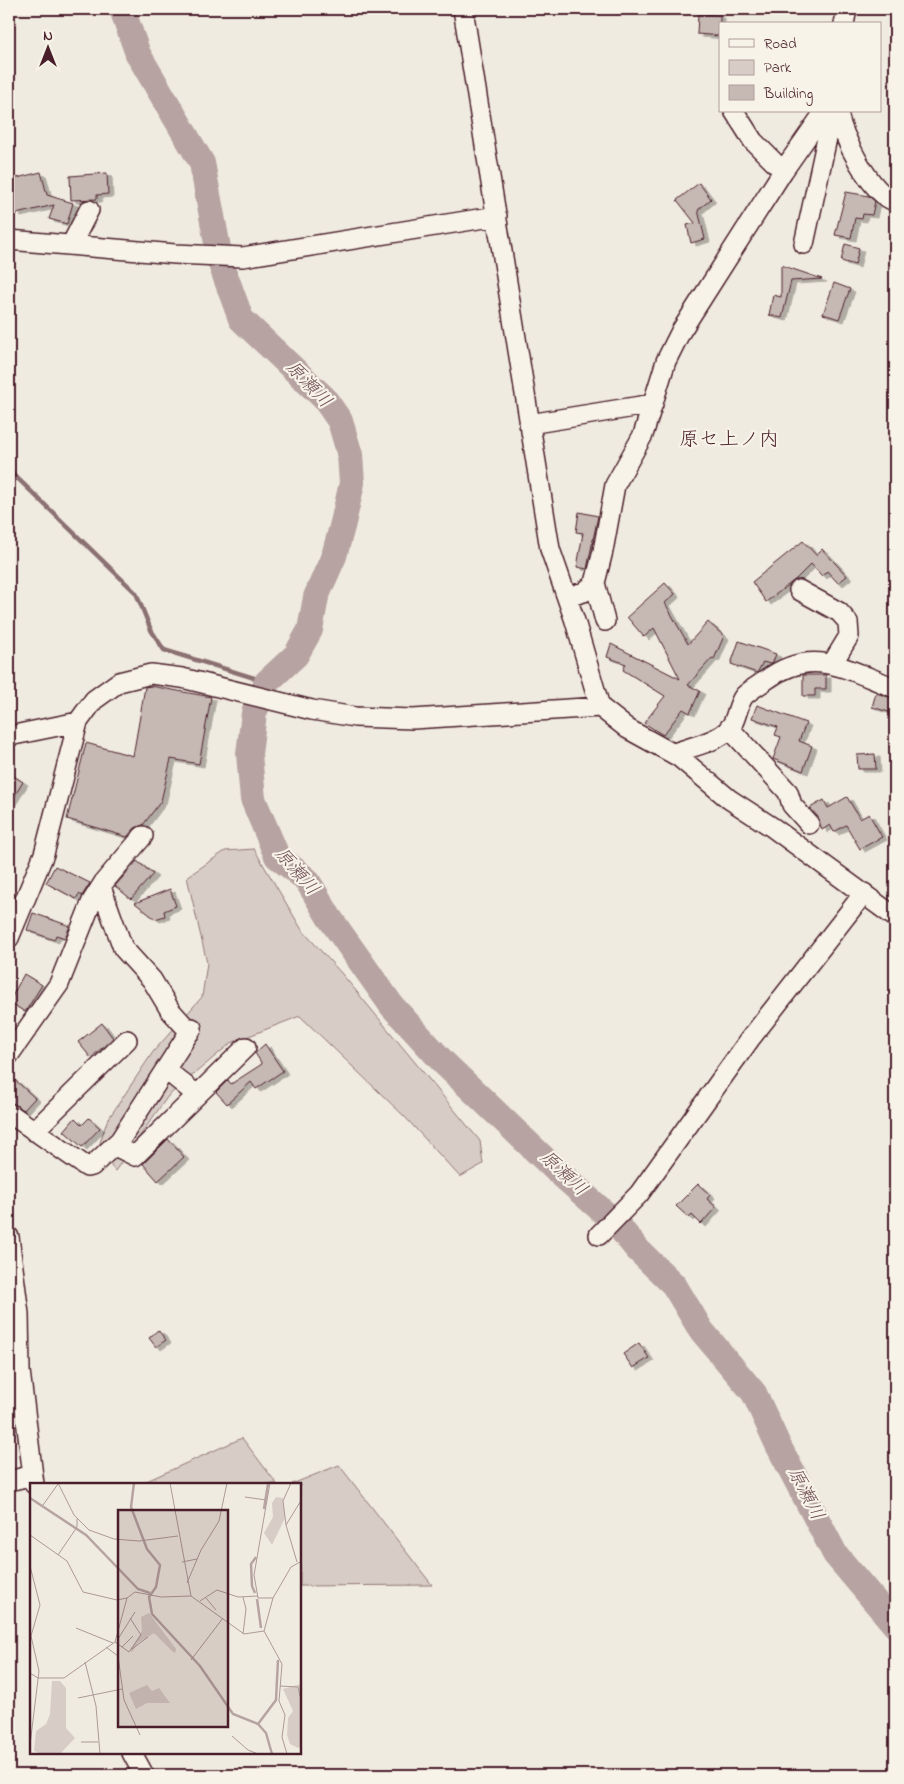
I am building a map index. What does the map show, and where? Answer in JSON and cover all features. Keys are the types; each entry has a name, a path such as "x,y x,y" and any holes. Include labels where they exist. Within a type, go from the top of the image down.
{"street":[{"path":"463,9 550,549 567,597 600,707 628,729 674,753 729,799 772,827 895,917"},
{"path":"844,22 847,9"},
{"path":"735,112 753,141 784,170"},
{"path":"605,621 595,583 615,485 619,474 643,435 666,361 681,331 784,170 829,112"},
{"path":"829,112 877,188 888,200 895,201"},
{"path":"804,244 827,138 829,112"},
{"path":"71,245 89,210"},
{"path":"9,240 175,254 243,257 497,216"},
{"path":"529,424 653,404"},
{"path":"567,597 584,592 595,583"},
{"path":"799,590 838,612 848,622 849,636 832,664"},
{"path":"674,753 718,736 729,728 744,697 778,671 814,660 832,664 895,688"},
{"path":"9,938 44,854 78,722 94,700 119,682 132,677 151,674 229,688 312,710 356,717 413,719 600,707"},
{"path":"9,736 78,722"},
{"path":"729,728 788,792 792,805 809,824"},
{"path":"772,827 792,805"},
{"path":"9,1055 59,984 92,901 101,887 143,836"},
{"path":"9,1113 87,1167 92,1166 120,1140 191,1030 170,1010 152,980 123,948 101,887"},
{"path":"599,1235 636,1196 750,1039 864,893"},
{"path":"34,1130 127,1040"},
{"path":"114,1146 135,1156 246,1047"},
{"path":"166,1070 197,1095"},
{"path":"9,1237 16,1283 20,1371 34,1480 9,1481"},
{"path":"133,1754 144,1775"}],"green space":[{"path":"254,849 302,930 342,974 480,1141 483,1164 460,1177 405,1117 300,1016 231,1043 168,1096 115,1171 98,1149 107,1121 153,1052 202,997 207,963 187,877 225,851"},
{"path":"242,1438 276,1483 142,1483"},
{"path":"339,1465 432,1585 301,1586 301,1483 294,1483"}],"building":[{"path":"698,14 720,15 719,36 697,34"},
{"path":"41,172 47,195 73,203 67,224 49,219 54,205 16,214 13,201 9,202 9,180"},
{"path":"107,173 108,194 97,195 97,199 71,200 70,176"},
{"path":"699,183 711,199 698,210 705,239 691,243 687,225 695,223 677,200"},
{"path":"846,192 869,196 875,201 872,215 863,214 862,219 855,218 851,238 835,235"},
{"path":"845,244 859,248 855,265 841,261"},
{"path":"781,265 822,279 791,281 782,318 769,315 773,295 781,297"},
{"path":"834,283 850,289 839,319 823,314"},
{"path":"579,512 598,516 587,569 577,567 583,533 576,532"},
{"path":"803,541 816,555 822,549 847,576 838,583 827,571 822,576 811,564 796,579 766,602 752,582"},
{"path":"665,583 675,594 665,603 688,644 708,622 724,636 714,659 712,658 688,685 700,691 690,713 683,709 663,735 644,723 665,696 623,670 626,664 607,657 611,644 680,679 654,628 644,637 627,617"},
{"path":"739,641 776,654 773,662 770,664 763,662 757,673 731,664"},
{"path":"803,675 826,675 826,689 815,689 815,696 803,696"},
{"path":"151,686 211,697 199,764 171,759 161,801 143,825 135,828 127,837 67,819 86,743 133,756 145,687"},
{"path":"876,693 895,699 892,713 872,707"},
{"path":"757,705 806,723 799,741 812,746 803,771 773,759 781,737 775,735 778,727 752,718"},
{"path":"875,754 876,769 858,769 857,755"},
{"path":"9,773 23,782 9,805"},
{"path":"847,797 860,819 869,814 882,837 860,849 846,825 834,832 830,825 822,830 818,817 810,808 824,800 828,808"},
{"path":"137,861 153,874 131,899 115,886"},
{"path":"55,866 90,883 82,896 79,894 76,899 46,883"},
{"path":"170,889 176,906 164,911 165,916 155,919 135,903"},
{"path":"33,913 70,926 65,938 56,935 54,940 27,930"},
{"path":"24,974 42,985 25,1012 9,1002"},
{"path":"102,1023 113,1038 91,1058 78,1042"},
{"path":"265,1044 283,1071 256,1089 251,1082 227,1104 216,1092 228,1080 231,1084 262,1064 255,1053"},
{"path":"15,1080 35,1098 24,1110 9,1101 9,1088"},
{"path":"75,1118 82,1125 89,1118 100,1128 82,1147 64,1131"},
{"path":"168,1139 184,1157 158,1181 143,1164"},
{"path":"698,1184 710,1195 707,1199 716,1207 701,1224 692,1215 689,1218 676,1206"},
{"path":"158,1330 166,1340 156,1347 149,1338"},
{"path":"639,1343 649,1358 633,1368 623,1354"}],"waterway":[{"name":"原瀬川","path":"122,9 138,54 202,163 221,264 241,319 324,398 340,421 350,455 352,483 343,523 334,556 316,597 310,630 296,655 267,682 254,713 249,754 253,799 277,856 307,880 329,917 392,1006 444,1063 556,1170 616,1223 637,1249 674,1285 701,1330 754,1393 778,1445 835,1554 895,1625"},
{"path":"9,470 136,593 151,630 164,650 267,682"}],"district":[{"name":"原セ上ノ内","path":"729,440"}]}
